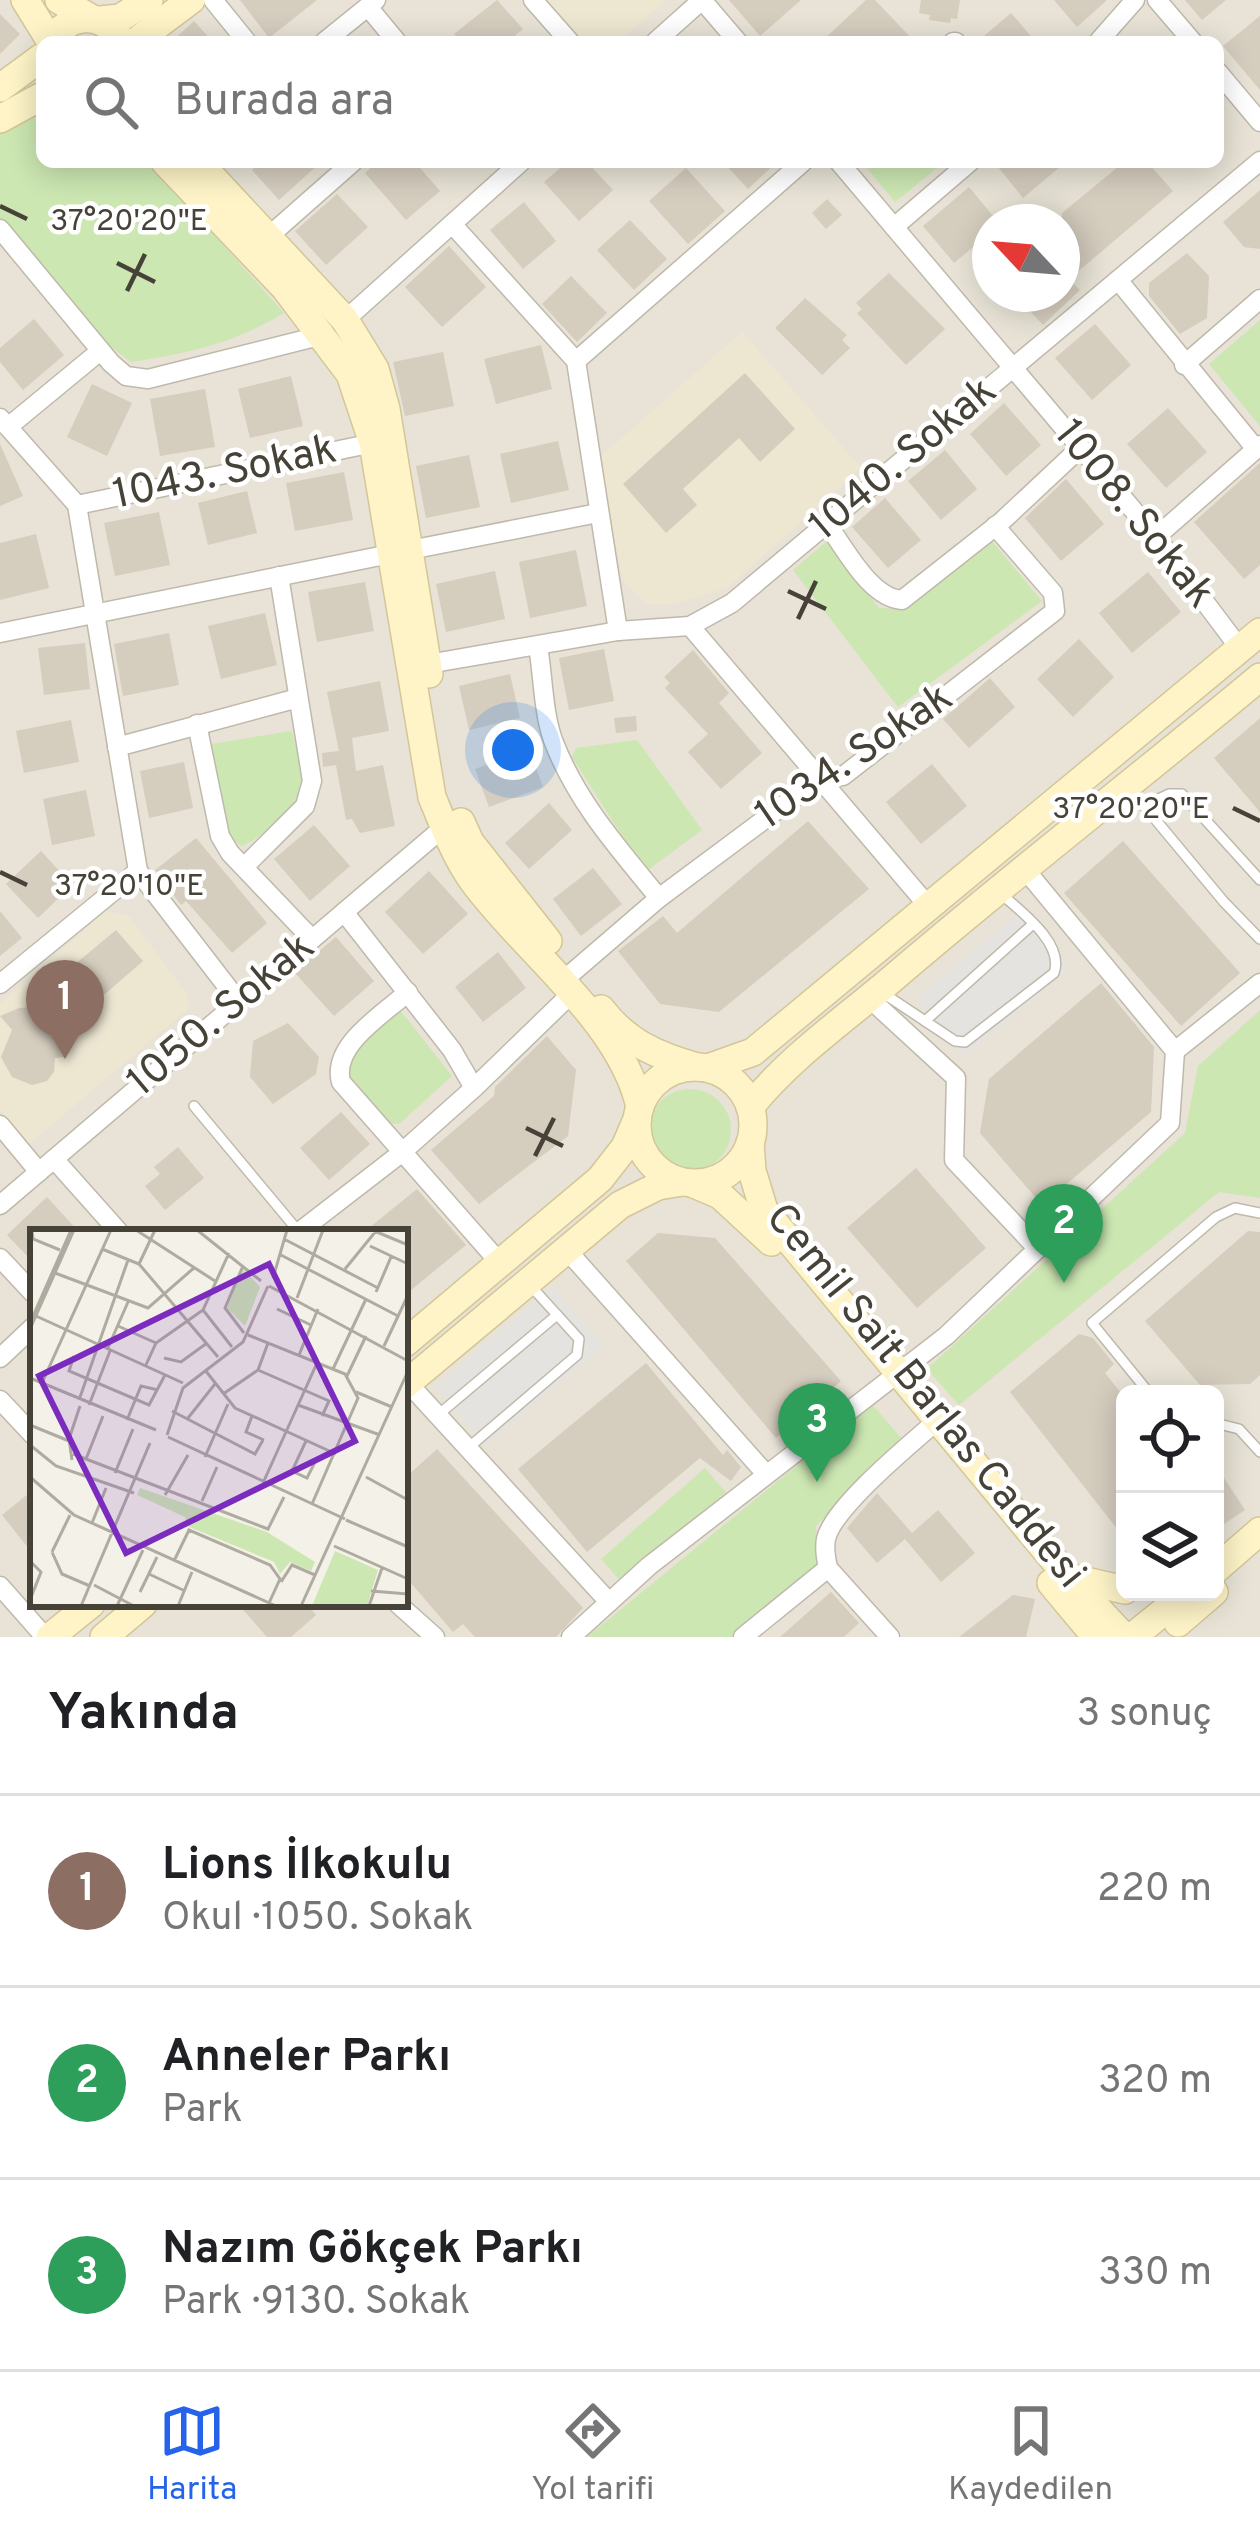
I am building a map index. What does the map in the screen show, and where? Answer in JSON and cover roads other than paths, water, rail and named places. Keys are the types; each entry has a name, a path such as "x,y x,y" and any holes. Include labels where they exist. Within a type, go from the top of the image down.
{"street":[{"path":"26,0 47,36"},
{"path":"59,0 115,36"},
{"path":"56,36 63,27 120,18 149,0"},
{"path":"143,36 190,0"},
{"path":"213,0 242,36"},
{"path":"533,0 565,36"},
{"path":"662,36 702,0 733,36"},
{"path":"1103,36 1136,0"},
{"path":"1157,0 1187,36"},
{"path":"331,36 372,3 394,36"},
{"path":"0,88 36,61"},
{"path":"1224,79 1260,122"},
{"path":"0,119 36,99"},
{"name":"1040. Sokak","path":"428,664 618,631 690,626 733,603 1260,161"},
{"path":"171,168 285,288 334,327 375,369 386,410 432,797 473,881 612,1023 652,1055 730,1078 751,1107"},
{"path":"204,168 269,236 334,327 373,443 428,664 449,795 470,842 572,983 633,1078 639,1143 651,1164 688,1183"},
{"path":"269,236 344,168"},
{"path":"0,229 100,352 126,376 148,379 334,327 510,168"},
{"path":"577,361 796,168"},
{"name":"1008. Sokak","path":"844,168 1079,448 1250,641"},
{"path":"894,226 963,168"},
{"path":"452,224 577,361 618,631"},
{"path":"1118,280 1184,365 1258,447 1156,537"},
{"path":"1184,365 1260,299"},
{"path":"100,352 4,423 77,505 138,871 239,1002"},
{"name":"1043. Sokak","path":"77,505 373,443"},
{"path":"826,524 877,590 888,600 902,601 995,526 1079,448"},
{"path":"0,633 598,513"},
{"name":"1034. Sokak","path":"303,1229 400,1154 474,1088 659,898 820,778 843,776 1055,611 1053,593 995,526"},
{"path":"246,865 309,799 312,781 279,576"},
{"path":"690,626 928,907"},
{"path":"408,1340 600,1179 625,1147 638,1113 661,1078 683,1068 753,1052 1250,641"},
{"path":"538,646 551,736 588,811 659,898"},
{"path":"408,1382 620,1204 658,1186 729,1173 750,1144 751,1107 774,1078 1023,867 1136,797 1260,677"},
{"path":"118,747 298,698"},
{"path":"197,724 220,836 230,853 312,939"},
{"name":"1050. Sokak","path":"0,1205 444,826"},
{"path":"571,1637 649,1566 946,1336 1170,1123 1175,1051 1023,867"},
{"path":"0,984 138,871"},
{"path":"344,912 468,1072 474,1088"},
{"path":"1175,1051 1260,982"},
{"path":"408,992 350,1044 338,1072 341,1082 500,1263"},
{"path":"874,994 956,1078 954,1160 1036,1247"},
{"path":"0,1125 115,1229"},
{"name":"Cemil Sait Barlas Caddesi","path":"750,1144 752,1171 764,1210 891,1375"},
{"name":"Cemil Sait Barlas Caddesi","path":"688,1183 720,1195 758,1226 1068,1576 1128,1637"},
{"path":"566,1248 766,1474"},
{"path":"0,1258 30,1290"},
{"path":"0,1358 30,1330"},
{"path":"408,1386 609,1602"},
{"path":"0,1400 30,1432"},
{"path":"890,1637 828,1568 824,1544 831,1524 933,1424"},
{"name":"Cemil Sait Barlas Caddesi","path":"933,1424 1076,1625 1096,1637"},
{"path":"1224,1575 1260,1531"},
{"path":"1224,1579 1260,1554"},
{"path":"743,1637 828,1568"},
{"path":"1068,1576 1116,1588"},
{"path":"0,1586 48,1637 87,1607"},
{"path":"1128,1637 1176,1601"},
{"path":"1161,1637 1199,1601"},
{"path":"1193,1637 1209,1601"},
{"path":"104,1637 139,1607"},
{"path":"401,1607 434,1637"}],"lane":[{"path":"1136,797 1183,794 1260,880"},
{"path":"1136,797 1260,939"},
{"path":"874,994 955,1041 965,1042 1054,973 1058,964 1054,950 997,889"},
{"path":"925,1021 1033,925"},
{"path":"194,1106 296,1229"},
{"path":"1143,1385 1092,1323 1216,1217 1235,1208 1260,1213"},
{"path":"468,1448 577,1355 579,1339 526,1282"},
{"path":"438,1415 557,1315"},
{"path":"1224,1425 1255,1437 1260,1452"}],"place":[{"name":"Lions İlkokulu","path":"65,1059"},
{"name":"Anneler Parkı","path":"1064,1283"},
{"name":"Nazım Gökçek Parkı","path":"817,1482"}]}
